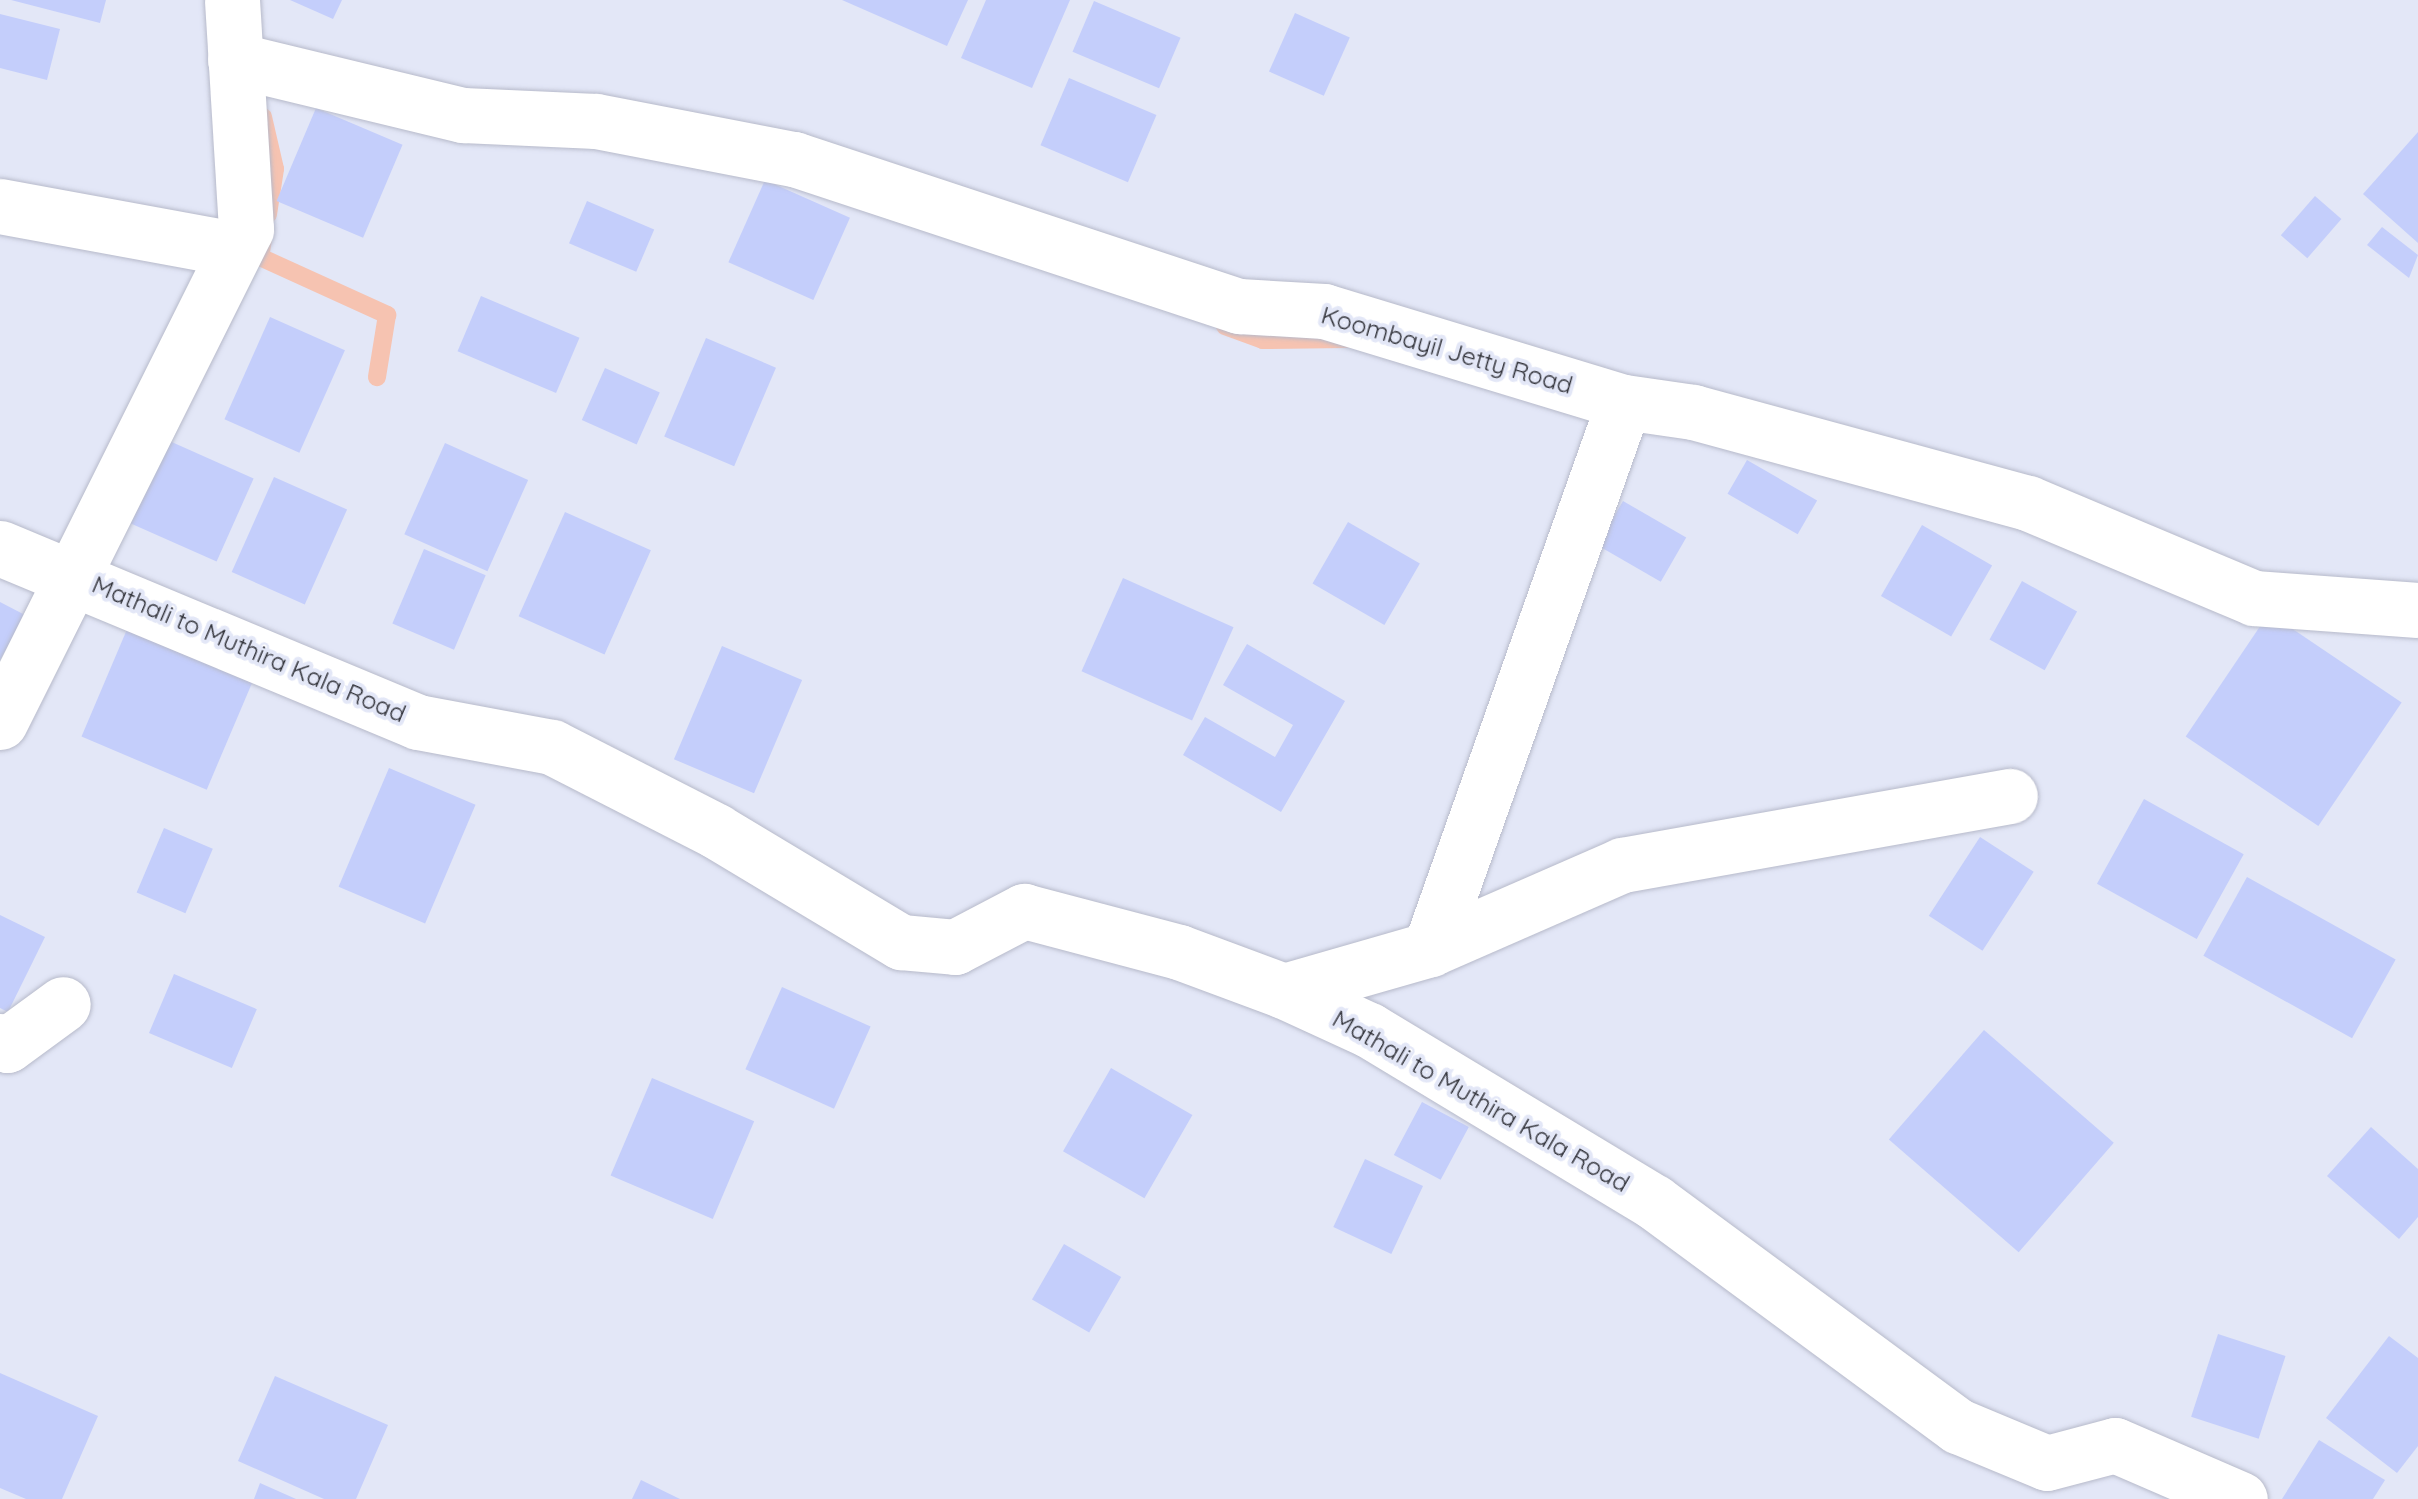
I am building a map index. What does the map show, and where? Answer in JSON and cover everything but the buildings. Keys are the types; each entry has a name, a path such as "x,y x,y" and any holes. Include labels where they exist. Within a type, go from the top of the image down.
{"street":[{"path":"0,722 246,229 232,0"},
{"name":"Koombayil Jetty Road","path":"235,60 463,115 596,121 794,158 1239,306 1324,311 1624,402 1693,412 2028,503 2254,598 2418,610"},
{"path":"0,206 234,249"},
{"path":"1430,949 1624,402"},
{"name":"Mathali to Muthira Kala Road","path":"0,548 74,573 418,722 552,747 716,831 902,942 955,947 1024,911 1179,952 1284,992 1369,1030 1654,1202 1958,1426 2047,1463 2114,1445 2240,1499"},
{"path":"1284,992 1430,949 1622,865 2010,796"},
{"path":"0,1041 7,1045 64,1004"}],"waterway":[{"path":"263,117 275,169 268,214"},
{"path":"263,239 260,257 387,315 377,377"},
{"path":"1225,326 1263,340 1346,339"}]}
